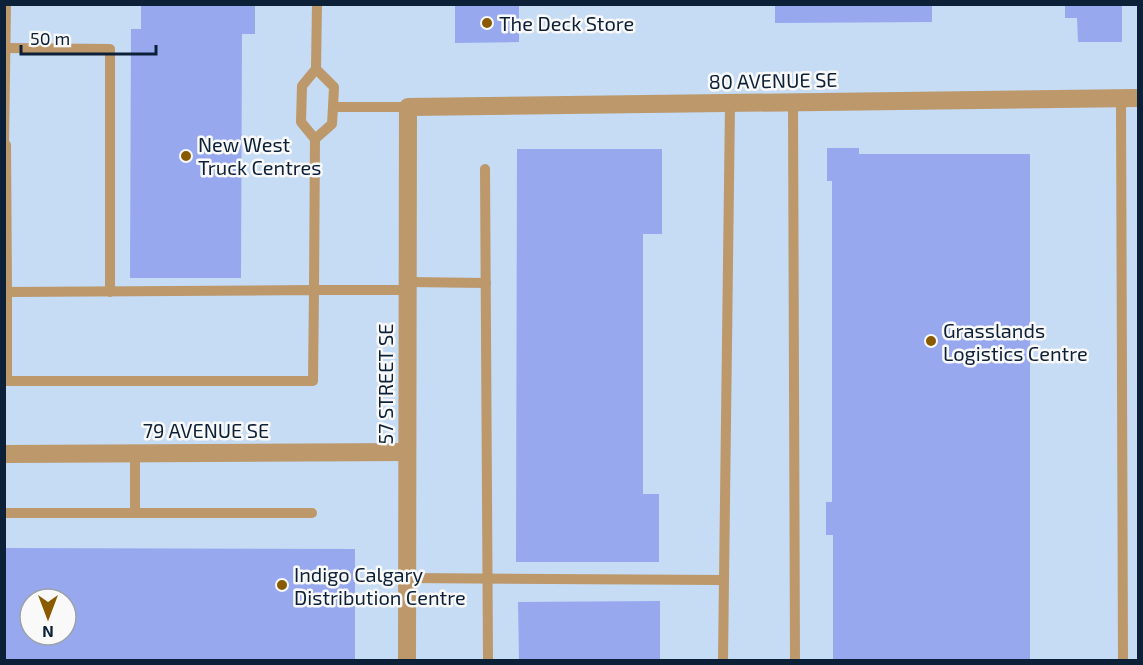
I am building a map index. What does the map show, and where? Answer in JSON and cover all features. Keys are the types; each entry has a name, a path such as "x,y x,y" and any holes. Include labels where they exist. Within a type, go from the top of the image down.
{"street":[{"name":"80 AVENUE SE","path":"408,107 1130,99"},
{"name":"57 STREET SE","path":"406,660 408,107"},
{"name":"79 AVENUE SE","path":"4,454 407,452"}],"lane":[{"path":"6,7 7,381 313,381 315,139 302,122 302,86 316,69 317,4"},
{"path":"6,48 110,49 110,292"},
{"path":"315,139 332,124 333,107 333,87 316,69"},
{"path":"1123,660 1130,99"},
{"path":"793,102 795,660"},
{"path":"723,660 730,104"},
{"path":"333,107 408,107"},
{"path":"485,169 488,660"},
{"path":"7,292 314,291 486,283"},
{"path":"135,453 135,513"},
{"path":"4,513 312,513"},
{"path":"407,578 723,580"}],"building":[{"name":"New West Truck Centres","path":"141,4 255,4 255,34 242,34 241,278 130,278 131,29 141,29"},
{"name":"The Deck Store","path":"455,4 519,4 519,42 455,43"},
{"path":"775,4 932,4 932,22 775,23"},
{"path":"1065,4 1122,4 1122,42 1078,42 1077,18 1065,18"},
{"name":"Grasslands Logistics Centre","path":"827,148 859,148 859,154 1030,154 1030,660 833,660 833,535 826,535 826,502 832,502 832,181 827,181"},
{"path":"517,149 662,149 662,234 643,234 643,494 659,494 659,562 516,562"},
{"path":"4,548 355,549 355,660 4,660"},
{"path":"660,601 660,660 519,660 518,602"}],"place":[{"name":"The Deck Store","path":"487,23"},
{"name":"New West Truck Centres","path":"186,156"},
{"name":"Grasslands Logistics Centre","path":"931,341"},
{"name":"Indigo Calgary Distribution Centre","path":"282,585"}]}
